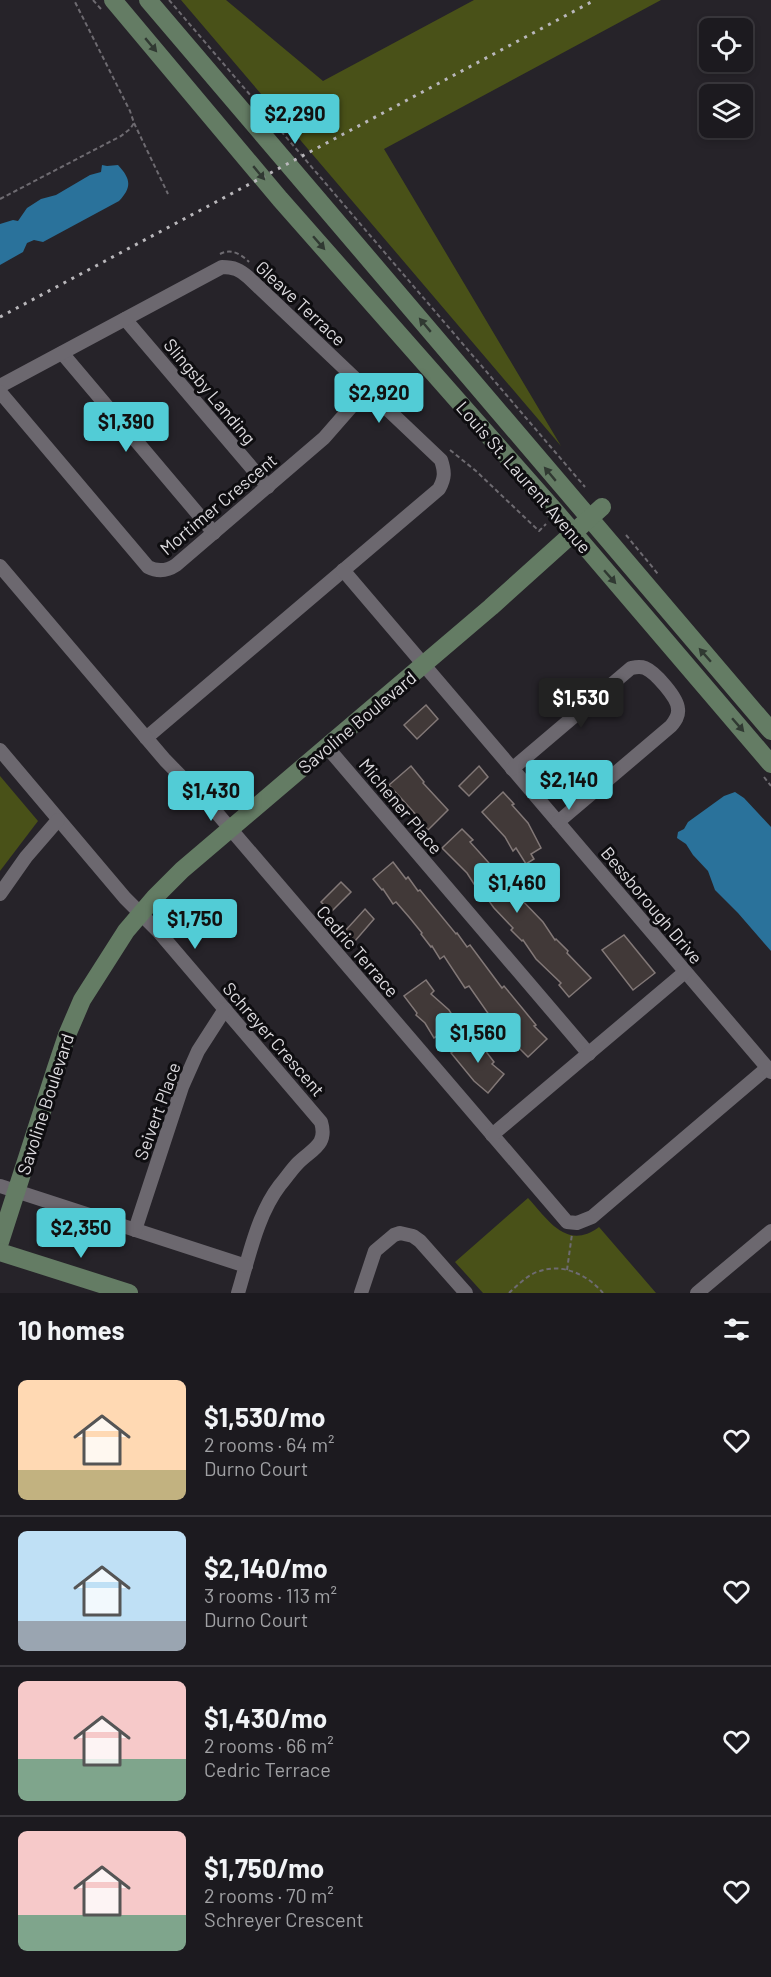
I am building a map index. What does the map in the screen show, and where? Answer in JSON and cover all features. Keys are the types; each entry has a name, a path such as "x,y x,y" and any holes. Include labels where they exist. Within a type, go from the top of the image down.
{"main road":[{"name":"Louis St. Laurent Avenue","path":"113,0 280,199 573,532 771,764"},
{"name":"Louis St. Laurent Avenue","path":"148,0 266,126 313,180 595,513 771,731"},
{"name":"Savoline Boulevard","path":"0,1242 8,1189 74,1018 99,971 140,913 182,870 491,607 595,513"},
{"path":"0,1252 129,1293"}],"street":[{"name":"Gleave Terrace","path":"0,386 222,267 232,267 248,277 441,460 444,479 439,489 146,738"},
{"name":"Slingsby Landing","path":"125,319 268,487"},
{"path":"62,353 214,533"},
{"name":"Mortimer Crescent","path":"0,392 148,567 159,571 168,570 268,487 324,438 366,390"},
{"name":"Cedric Terrace","path":"0,566 165,760 216,812 563,1218 572,1223 583,1222 592,1217 769,1070"},
{"name":"Bessborough Drive","path":"343,570 769,1070"},
{"path":"512,769 625,671 639,666 653,673 677,703 679,711 676,720 558,822"},
{"name":"Michener Place","path":"327,747 589,1054"},
{"name":"Schreyer Crescent","path":"0,750 125,898 158,931 316,1116 323,1131 322,1140 317,1147 298,1163 269,1201 238,1293"},
{"path":"0,894 26,857 58,820"},
{"path":"492,1136 685,972"},
{"name":"Seivert Place","path":"135,1230 183,1086 198,1051 225,1009"},
{"path":"8,1189 246,1266"},
{"path":"697,1293 771,1231"},
{"path":"361,1293 375,1251 394,1235 400,1233 413,1236 420,1241 466,1293"}],"path":[{"path":"75,0 168,194"},
{"path":"169,0 266,126 585,487"},
{"path":"0,199 121,136 134,123"},
{"path":"215,257 224,252 232,252 247,259 255,267"},
{"path":"445,446 476,471 539,531 546,524"},
{"path":"567,1269 572,1234"},
{"path":"509,1293 539,1271 556,1268 572,1270 597,1286 603,1293"}],"green space":[{"path":"181,0 226,0 323,81 474,0 661,0 384,149 561,446"},
{"path":"0,776 38,821 0,871"},
{"path":"528,1198 551,1223 568,1234 577,1236 588,1234 599,1227 656,1293 483,1293 455,1262"}],"water":[{"path":"102,165 118,165 127,179 128,187 119,201 43,242 34,240 27,243 23,252 0,265 0,224 13,220 18,221 27,208 41,199 56,195 90,175 101,172"},
{"path":"735,792 744,798 771,827 771,951 715,890 708,871 686,844 677,838 678,832 684,829 688,822 724,796"}],"building":[{"path":"426,705 438,719 417,739 404,725"},
{"path":"411,766 448,810 428,830 389,785"},
{"path":"479,766 488,777 469,796 459,786"},
{"path":"503,792 528,823 541,848 531,854 534,859 526,864 516,848 513,851 505,837 482,812"},
{"path":"462,829 473,840 470,842 518,891 516,894 591,978 569,997 559,985 561,983 536,959 523,940 511,930 513,928 494,908 476,883 474,884 467,873 442,848"},
{"path":"393,862 406,879 408,877 418,891 420,890 467,947 470,945 502,988 504,986 536,1025 534,1026 547,1039 528,1057 513,1044 492,1019 469,986 465,988 444,956 440,959 409,917 396,902 393,904 373,879"},
{"path":"341,882 351,892 331,912 321,902"},
{"path":"365,909 374,919 355,941 345,931"},
{"path":"624,935 655,973 633,990 602,950"},
{"path":"426,980 434,991 431,994 449,1010 457,1023 434,1038 404,996"},
{"path":"475,1037 494,1062 492,1064 504,1074 488,1093 474,1081 451,1053"}],"railway":[{"path":"0,317 595,0"}]}
